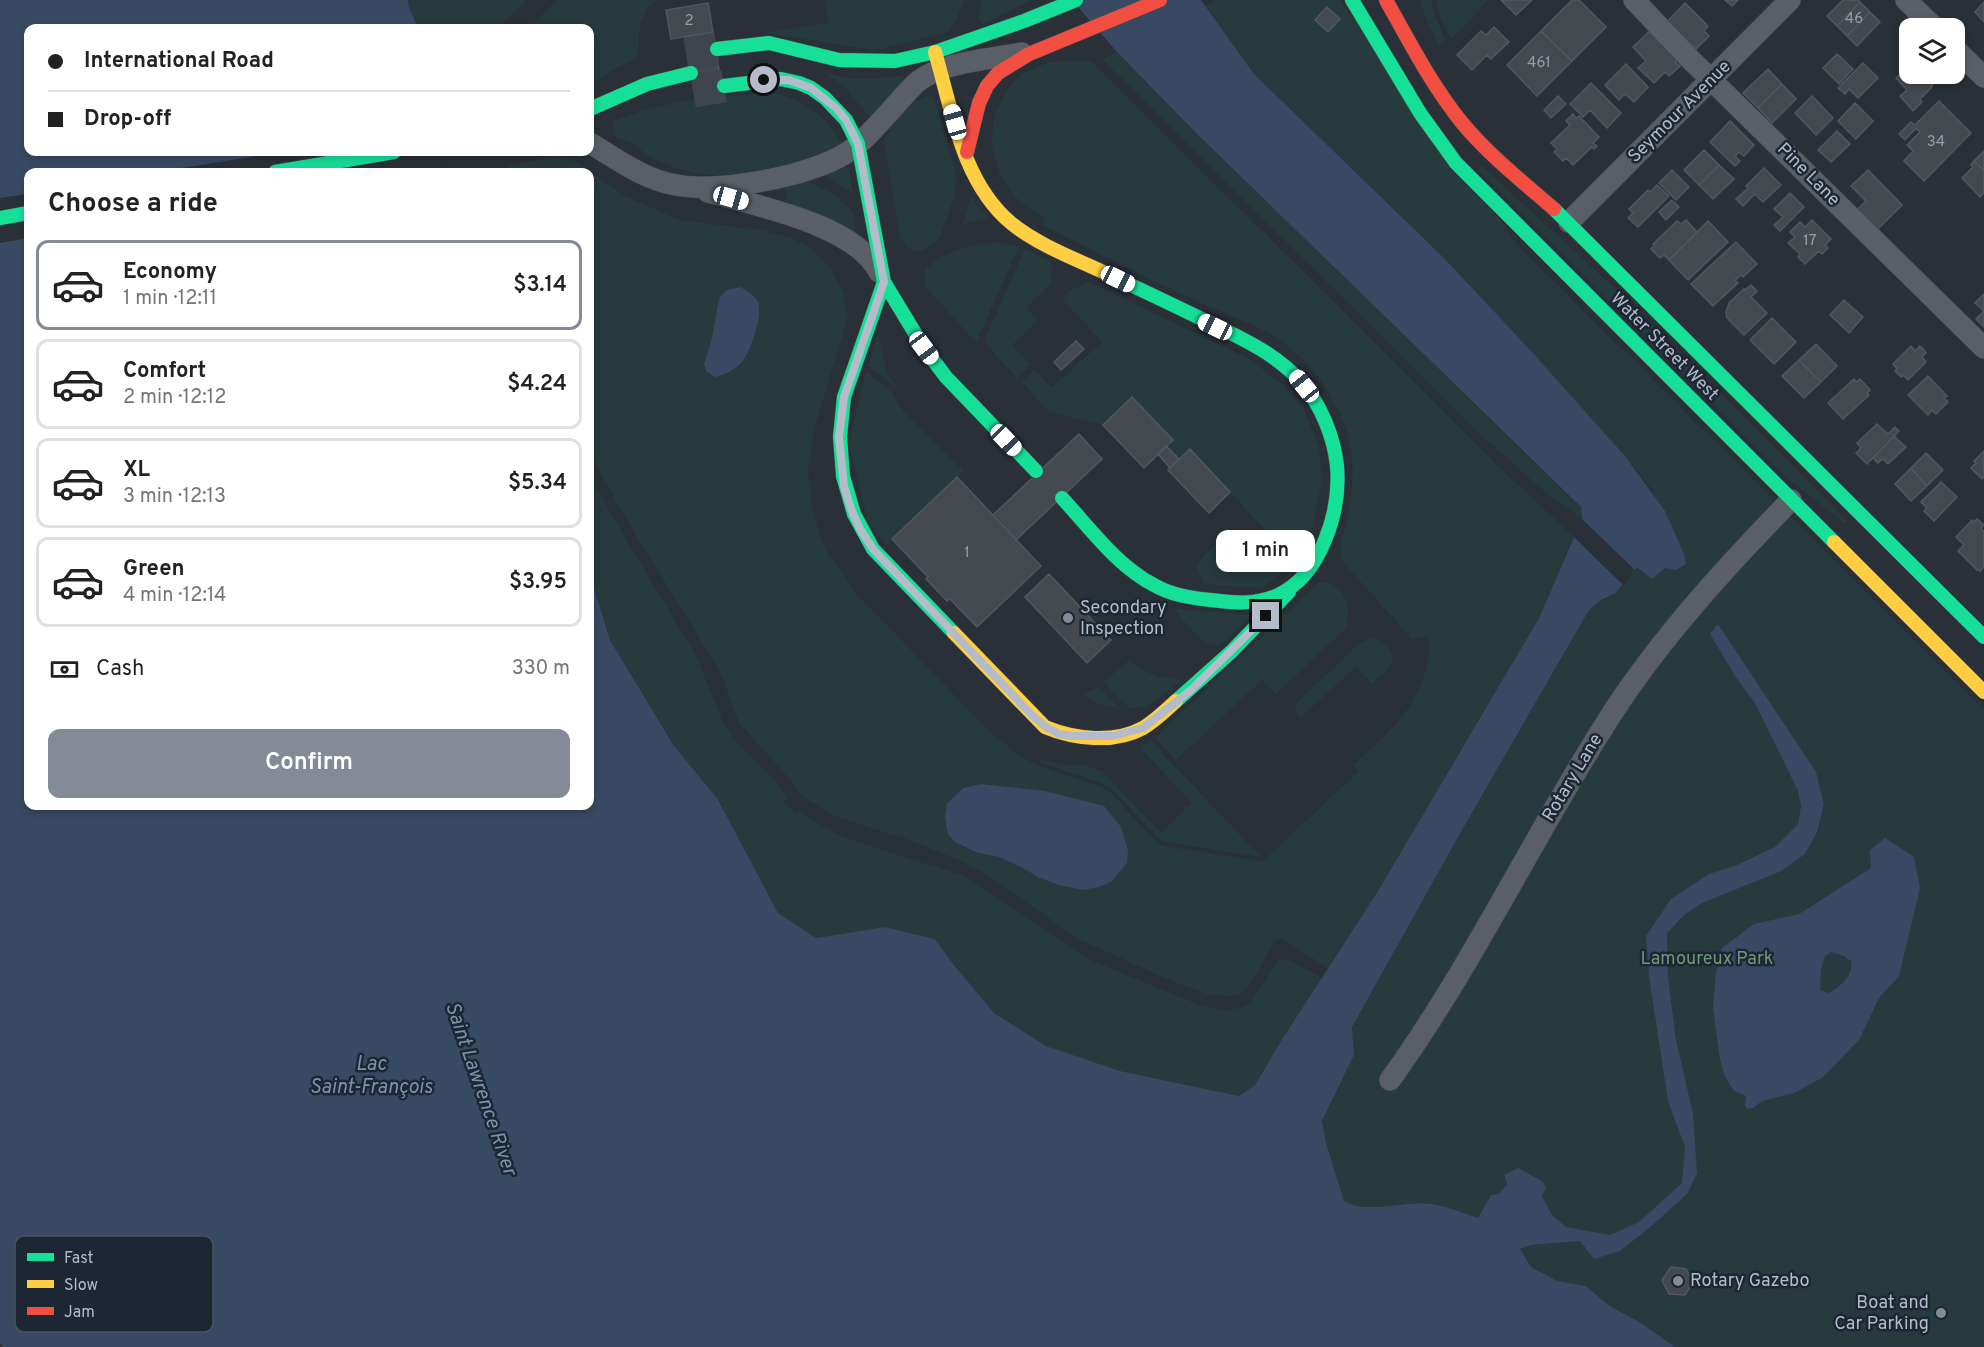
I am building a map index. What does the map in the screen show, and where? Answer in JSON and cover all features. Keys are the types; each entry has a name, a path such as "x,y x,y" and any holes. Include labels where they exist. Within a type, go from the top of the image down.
{"main road":[{"path":"717,49 769,43 839,60 938,61 1076,0"},
{"path":"966,159 971,123 985,90 1005,67 1036,50 1160,0"},
{"name":"Water Street West","path":"1352,0 1420,113 1456,163 1984,692"},
{"name":"Water Street West","path":"1386,0 1424,69 1446,103 1464,125 1498,160 1569,222 1676,332 1984,637"},
{"path":"1409,13 1424,69"},
{"path":"884,282 844,397 841,415 839,437 844,486 860,529 873,549 1046,727 1059,734 1091,737 1113,736 1143,728 1198,684 1234,649 1298,583 1318,555 1333,508 1337,467 1331,438 1312,396 1296,376 1257,346 1023,231 1002,214 983,190 966,159 938,61"},
{"path":"770,66 796,75 836,108 846,120 858,144 884,282 924,348 946,377 1036,471"},
{"path":"594,107 647,84 691,73"},
{"path":"724,86 781,79 811,88"},
{"path":"594,115 645,99"},
{"path":"299,168 370,156"},
{"path":"0,218 24,214"},
{"path":"1062,498 1130,569 1145,581 1180,596 1250,603 1280,594 1298,583"}],"street":[{"name":"Pine Lane","path":"1634,0 1984,348"},
{"name":"Seymour Avenue","path":"1569,222 1790,0"},
{"path":"1906,0 1925,18"},
{"path":"690,187 719,186 788,175 811,168 838,157 858,144 938,61 1036,50"},
{"path":"1965,59 1984,77"},
{"path":"594,145 653,179 794,216 824,227 851,242 866,255 877,268 884,282"},
{"name":"Rotary Lane","path":"1390,1080 1425,1031 1558,800 1613,711 1659,646 1756,536 1791,500"}],"green space":[{"path":"408,0 523,0 525,3 501,24 416,24"},
{"path":"557,0 656,0 648,7 640,22 638,58 611,71 594,83 594,24 533,24"},
{"path":"825,0 964,0 948,32 876,50 762,33 828,22"},
{"path":"982,0 1032,0 983,24 978,18"},
{"name":"Lamoureux Park","path":"1216,0 1340,0 1517,244 1984,710 1984,1347 1675,1347 1641,1323 1608,1305 1586,1286 1557,1281 1531,1267 1520,1249 1530,1245 1580,1241 1552,1215 1542,1195 1504,1176 1507,1184 1499,1194 1491,1195 1478,1218 1433,1204 1364,1207 1344,1201 1326,1143 1322,1121 1354,1055 1352,1027 1589,610 1624,586 1634,569 1638,568 1653,491 1625,456 1532,352 1444,258 1254,74 1206,6"},
{"path":"1420,0 1431,0 1446,42 1439,46 1425,16"},
{"path":"1436,0 1489,0 1451,39 1440,17"},
{"path":"1117,52 1196,133 1581,508 1582,519 1539,487 1479,433 1102,59"},
{"path":"1091,61 1515,482 1574,537 1539,618 1378,891 1328,968 1282,939 1276,940 1249,985 1242,993 1229,996 1207,994 1162,977 1079,939 985,874 959,860 904,838 837,817 804,798 739,723 720,672 622,512 594,457 594,174 627,197 679,220 761,230 792,238 812,249 831,269 843,292 848,317 814,429 808,470 812,506 826,551 856,593 989,731 1018,754 1038,766 1102,787 1111,793 1159,845 1262,862 1359,771 1353,765 1387,733 1406,711 1421,684 1426,668 1429,652 1427,636 1412,639 1342,561 1340,550 1352,486 1350,445 1339,411 1326,388 1310,367 1291,349 1269,334 1189,298 1042,225 1045,219 1015,197 1000,175 992,147 996,112 1007,90 1022,74 1049,62"},
{"path":"824,72 854,78 904,75 901,83 872,116 868,116 847,89"},
{"path":"773,93 796,100 814,110 842,145 782,165 737,174 715,175 695,173 666,165 616,137 613,122 651,109 691,100"},
{"path":"929,96 934,98 955,170 956,185 942,232 936,241 923,250 917,251 907,248 900,237 884,140 902,113 915,102"},
{"path":"558,156 572,159 585,168 507,168 507,166"},
{"path":"1482,166 1620,293 1848,521 1845,524 1788,479 1479,170"},
{"path":"849,167 853,193 824,174"},
{"path":"806,181 833,194 849,208 854,216 853,234 787,205 785,187"},
{"path":"971,198 989,220 962,225"},
{"path":"998,242 1019,246 976,343 926,287 925,271 949,253"},
{"path":"1025,249 1051,262 1052,270 1050,283 1026,307 1038,321 1012,345 1030,365 1017,378 984,342"},
{"path":"1089,282 1247,358 1284,385 1305,412 1319,448 1322,481 1312,529 1300,551 1269,534 1190,449 1179,459 1166,446 1132,398 1103,425 1049,412 1022,382 1034,370 1052,388 1102,342 1062,299 1071,290"},
{"path":"878,333 887,373 896,388 868,366"},
{"path":"866,372 891,392 904,412 963,471 886,545 867,519 849,442"},
{"path":"594,485 697,658 731,736 774,780 787,797 784,802 795,813 799,810 822,826 846,838 967,877 1086,958 1202,1006 1227,1011 1245,1006 1263,985 1279,959 1291,961 1322,978 1255,1085 1240,1096 1120,1071 1046,1046 994,1013 935,939 885,927 815,938 778,913 717,798 674,746 610,640 594,588"},
{"path":"1221,538 1247,544 1284,570 1262,588 1205,584 1198,572 1197,564"},
{"path":"1324,582 1338,588 1346,600 1348,615 1345,629 1276,694 1262,680 1176,760 1155,738 1318,583"},
{"path":"1174,609 1254,615 1220,645 1213,645 1194,633"},
{"path":"1373,637 1382,641 1389,648 1392,657 1390,667 1372,683 1356,667 1300,718 1295,710 1296,704 1358,644"},
{"path":"1130,659 1154,675 1183,680 1145,707 1129,708 1104,682"},
{"path":"1098,687 1120,709 1095,703 1083,695"},
{"path":"1150,740 1261,857 1161,841 1114,791 1103,784 1039,762 1043,760 1063,765 1088,766 1103,772 1161,832 1192,803 1141,749"}],"water":[{"name":"Lac Saint-François","path":"0,0 408,0 416,24 24,24 24,156 437,156 439,168 24,168 24,810 594,810 594,588 610,640 674,746 717,798 778,913 816,938 885,927 935,939 994,1013 1046,1046 1120,1071 1239,1096 1255,1085 1378,891 1539,618 1582,519 1581,507 1196,133 1117,52 1072,0 1201,0 1254,74 1444,258 1625,456 1665,511 1684,554 1686,564 1676,570 1665,568 1652,579 1638,568 1635,569 1616,593 1601,600 1589,610 1352,1027 1354,1055 1322,1121 1326,1143 1344,1201 1364,1207 1433,1204 1478,1218 1491,1195 1499,1194 1507,1184 1504,1175 1518,1168 1543,1182 1546,1188 1542,1196 1552,1215 1566,1227 1610,1235 1639,1222 1682,1183 1685,1147 1668,1101 1649,976 1646,936 1671,899 1709,874 1737,865 1775,847 1798,824 1801,806 1798,791 1755,703 1735,676 1710,634 1718,624 1816,772 1824,805 1817,832 1805,854 1781,871 1702,903 1684,915 1667,933 1668,978 1676,1040 1693,1114 1697,1173 1687,1194 1620,1251 1594,1259 1580,1241 1531,1245 1520,1249 1531,1267 1557,1281 1586,1286 1608,1305 1641,1323 1675,1347 3,1347 0,1343"},
{"path":"740,287 753,295 758,302 759,315 755,332 743,361 723,375 715,377 706,371 704,364 712,338 718,304 720,297 727,290"},
{"path":"981,784 1045,791 1104,806 1121,827 1128,850 1127,863 1111,882 1083,890 1059,885 999,857 976,852 955,842 948,834 945,818 947,804 963,788"},
{"path":"1885,838 1914,857 1920,888 1899,976 1879,998 1859,1040 1822,1078 1794,1093 1762,1101 1753,1108 1747,1109 1746,1096 1734,1091 1725,1077 1720,1060 1713,1007 1716,973 1722,948 1754,924 1799,914 1871,868 1870,850","holes":["1831,952 1851,961 1848,976 1837,988 1828,993 1820,990 1821,969 1825,956"]}],"pier":[{"path":"258,156 440,156 442,168 181,168"},
{"path":"24,195 24,239 0,243 0,198"},
{"path":"1582,519 1634,569 1624,586 1574,537"}],"building":[{"path":"1501,0 1532,0 1516,15"},
{"path":"1572,0 1579,0 1606,27 1572,61 1541,31"},
{"path":"1725,0 1738,0 1732,6"},
{"path":"1843,0 1860,2 1837,26 1827,16"},
{"path":"1860,2 1870,12 1847,36 1837,26"},
{"path":"1984,2 1984,22 1975,12"},
{"path":"708,3 713,32 671,39 666,10"},
{"path":"1685,3 1708,26 1704,31 1709,36 1696,49 1667,22"},
{"path":"1327,7 1340,19 1328,32 1315,20"},
{"path":"1870,12 1880,22 1857,46 1847,36"},
{"path":"1494,27 1509,42 1491,59 1487,55 1472,70 1457,55 1481,31 1486,35"},
{"path":"1541,31 1572,61 1537,96 1507,65"},
{"path":"1650,31 1680,66 1669,76 1665,72 1654,83 1638,68 1646,61 1633,47"},
{"path":"713,32 723,96 696,101 685,37"},
{"path":"1837,54 1853,69 1839,84 1823,68"},
{"path":"1863,63 1878,78 1858,98 1849,89 1845,94 1838,88"},
{"path":"1626,64 1648,87 1634,102 1625,94 1619,100 1605,85"},
{"path":"1768,69 1782,84 1758,108 1743,93"},
{"path":"1591,83 1621,113 1607,128 1590,110 1583,117 1570,104"},
{"path":"1782,84 1796,99 1772,123 1758,108"},
{"path":"1902,84 1933,84 1920,99 1922,102 1913,111 1900,96 1907,90"},
{"path":"1558,96 1566,104 1551,118 1544,110"},
{"path":"1812,96 1833,118 1816,135 1795,113"},
{"path":"1939,101 1971,133 1924,181 1904,161 1913,151 1907,145 1920,132 1916,128 1905,140 1899,134 1911,122 1915,125"},
{"path":"1855,103 1873,121 1856,139 1838,121"},
{"path":"1573,114 1576,118 1579,116 1599,137 1593,143 1597,146 1594,149 1592,147 1573,165 1566,158 1563,161 1554,152 1557,149 1551,143 1570,125 1566,121"},
{"path":"1730,121 1754,145 1744,156 1739,152 1735,156 1740,161 1735,166 1710,142"},
{"path":"1837,131 1850,144 1831,162 1818,150"},
{"path":"1704,150 1719,165 1699,185 1684,170"},
{"path":"1984,151 1984,170 1974,161"},
{"path":"1974,161 1984,170 1984,193 1980,197 1962,178 1973,167 1971,165"},
{"path":"1719,165 1734,179 1713,199 1699,185"},
{"path":"1764,168 1781,185 1763,202 1755,194 1743,206 1736,199"},
{"path":"1672,170 1689,187 1676,200 1659,183"},
{"path":"1868,170 1902,205 1877,230 1857,210 1866,201 1851,186"},
{"path":"1657,185 1669,196 1638,227 1628,218 1633,213 1629,209 1648,190 1650,192"},
{"path":"1790,193 1804,207 1780,231 1774,225 1783,217 1774,209"},
{"path":"1672,200 1679,207 1666,220 1659,212"},
{"path":"1686,220 1697,232 1669,260 1664,255 1660,258 1651,249 1655,245 1653,244 1677,221 1681,224"},
{"path":"1812,220 1831,239 1825,245 1828,248 1822,254 1819,251 1805,264 1798,257 1800,254 1788,243 1795,237 1790,232 1800,222 1805,227"},
{"path":"1708,221 1728,242 1688,280 1669,260"},
{"path":"1736,242 1757,264 1743,277 1741,275 1735,280 1738,283 1713,306 1691,284"},
{"path":"1751,285 1757,291 1751,297 1767,313 1744,335 1727,318 1726,312 1729,303"},
{"path":"1984,294 1984,311 1975,303"},
{"path":"1844,300 1863,317 1849,333 1830,315"},
{"path":"1984,311 1984,327 1976,319"},
{"path":"1772,318 1796,342 1774,364 1750,340"},
{"path":"1076,341 1084,349 1061,370 1054,362"},
{"path":"1816,344 1837,366 1821,382 1799,360"},
{"path":"1911,346 1915,351 1920,346 1924,350 1926,353 1922,357 1926,362 1908,380 1895,371 1897,369 1893,364"},
{"path":"1799,360 1821,382 1804,398 1782,376"},
{"path":"1928,376 1947,396 1944,398 1948,402 1936,414 1932,410 1928,415 1908,395"},
{"path":"1854,379 1856,382 1860,379 1870,390 1867,393 1869,395 1843,419 1828,403"},
{"path":"1132,397 1173,440 1144,468 1103,425"},
{"path":"1877,424 1888,434 1895,427 1899,431 1867,464 1856,453 1861,448 1857,443"},
{"path":"1079,434 1102,459 1016,540 993,515"},
{"path":"1894,436 1906,447 1888,464 1883,459 1878,463 1873,458"},
{"path":"1166,446 1179,459 1170,468 1158,454"},
{"path":"1190,449 1230,492 1209,513 1168,470"},
{"path":"1984,451 1984,477 1982,479 1971,468 1976,463 1974,461"},
{"path":"1926,453 1943,470 1927,486 1911,468"},
{"path":"1911,468 1927,486 1911,501 1895,484"},
{"path":"957,477 1041,566 977,627 950,599 947,601 892,539"},
{"path":"1941,482 1957,497 1934,521 1924,511 1927,508 1921,502"},
{"path":"1977,519 1984,525 1981,528 1984,532 1984,567 1980,571 1958,551 1964,545 1956,537 1972,520 1974,522"},
{"name":"Secondary Inspection","path":"1049,574 1111,640 1087,663 1025,597"},
{"name":"Rotary Gazebo","path":"1671,1267 1686,1269 1693,1282 1685,1295 1669,1294 1662,1280"}],"tunnel":[{"path":"686,54 717,49"},
{"path":"693,91 724,86"}],"traffic: fast":[{"path":"717,49 769,43 839,60 895,61 935,52 1076,0"},
{"path":"1352,0 1420,113 1456,163 1834,542"},
{"path":"594,107 647,84 691,73"},
{"path":"724,86 781,79 799,83 825,98 846,120 858,144 884,282 924,348 946,377 1036,471"},
{"path":"299,168 370,156"},
{"path":"1554,209 1984,637"},
{"path":"0,218 24,214"},
{"path":"1062,498 1105,546 1141,577 1174,594 1228,602 1270,598 1293,586 1317,557 1325,540 1336,502 1337,466 1330,433 1321,411 1292,372 1269,354 1230,333 1118,279"},
{"path":"884,282 844,397 840,437 843,476 854,514 873,549 954,633"},
{"path":"1176,701 1231,652 1289,592"}],"traffic: slow":[{"path":"935,52 961,144 981,187 994,206 1023,232 1063,254 1118,279"},
{"path":"1834,542 1984,692"},
{"path":"954,633 1045,727 1056,731 1081,737 1120,736 1143,728 1176,701"}],"traffic: jam":[{"path":"967,152 979,103 987,86 998,73 1029,54 1160,0"},
{"path":"1386,0 1431,79 1463,124 1495,158 1554,209"}],"place":[{"name":"Secondary Inspection","path":"1068,618"},
{"name":"Rotary Gazebo","path":"1678,1281"},
{"name":"Boat and Car Parking","path":"1941,1313"}],"route":[{"path":"764,80 789,80 811,88 836,108 846,120 858,144 884,282 844,397 839,437 844,486 860,529 873,549 1033,716 1059,734 1091,737 1113,736 1143,728 1190,691 1266,616"}],"water label":[{"name":"Saint Lawrence River","path":"480,1089"}]}
